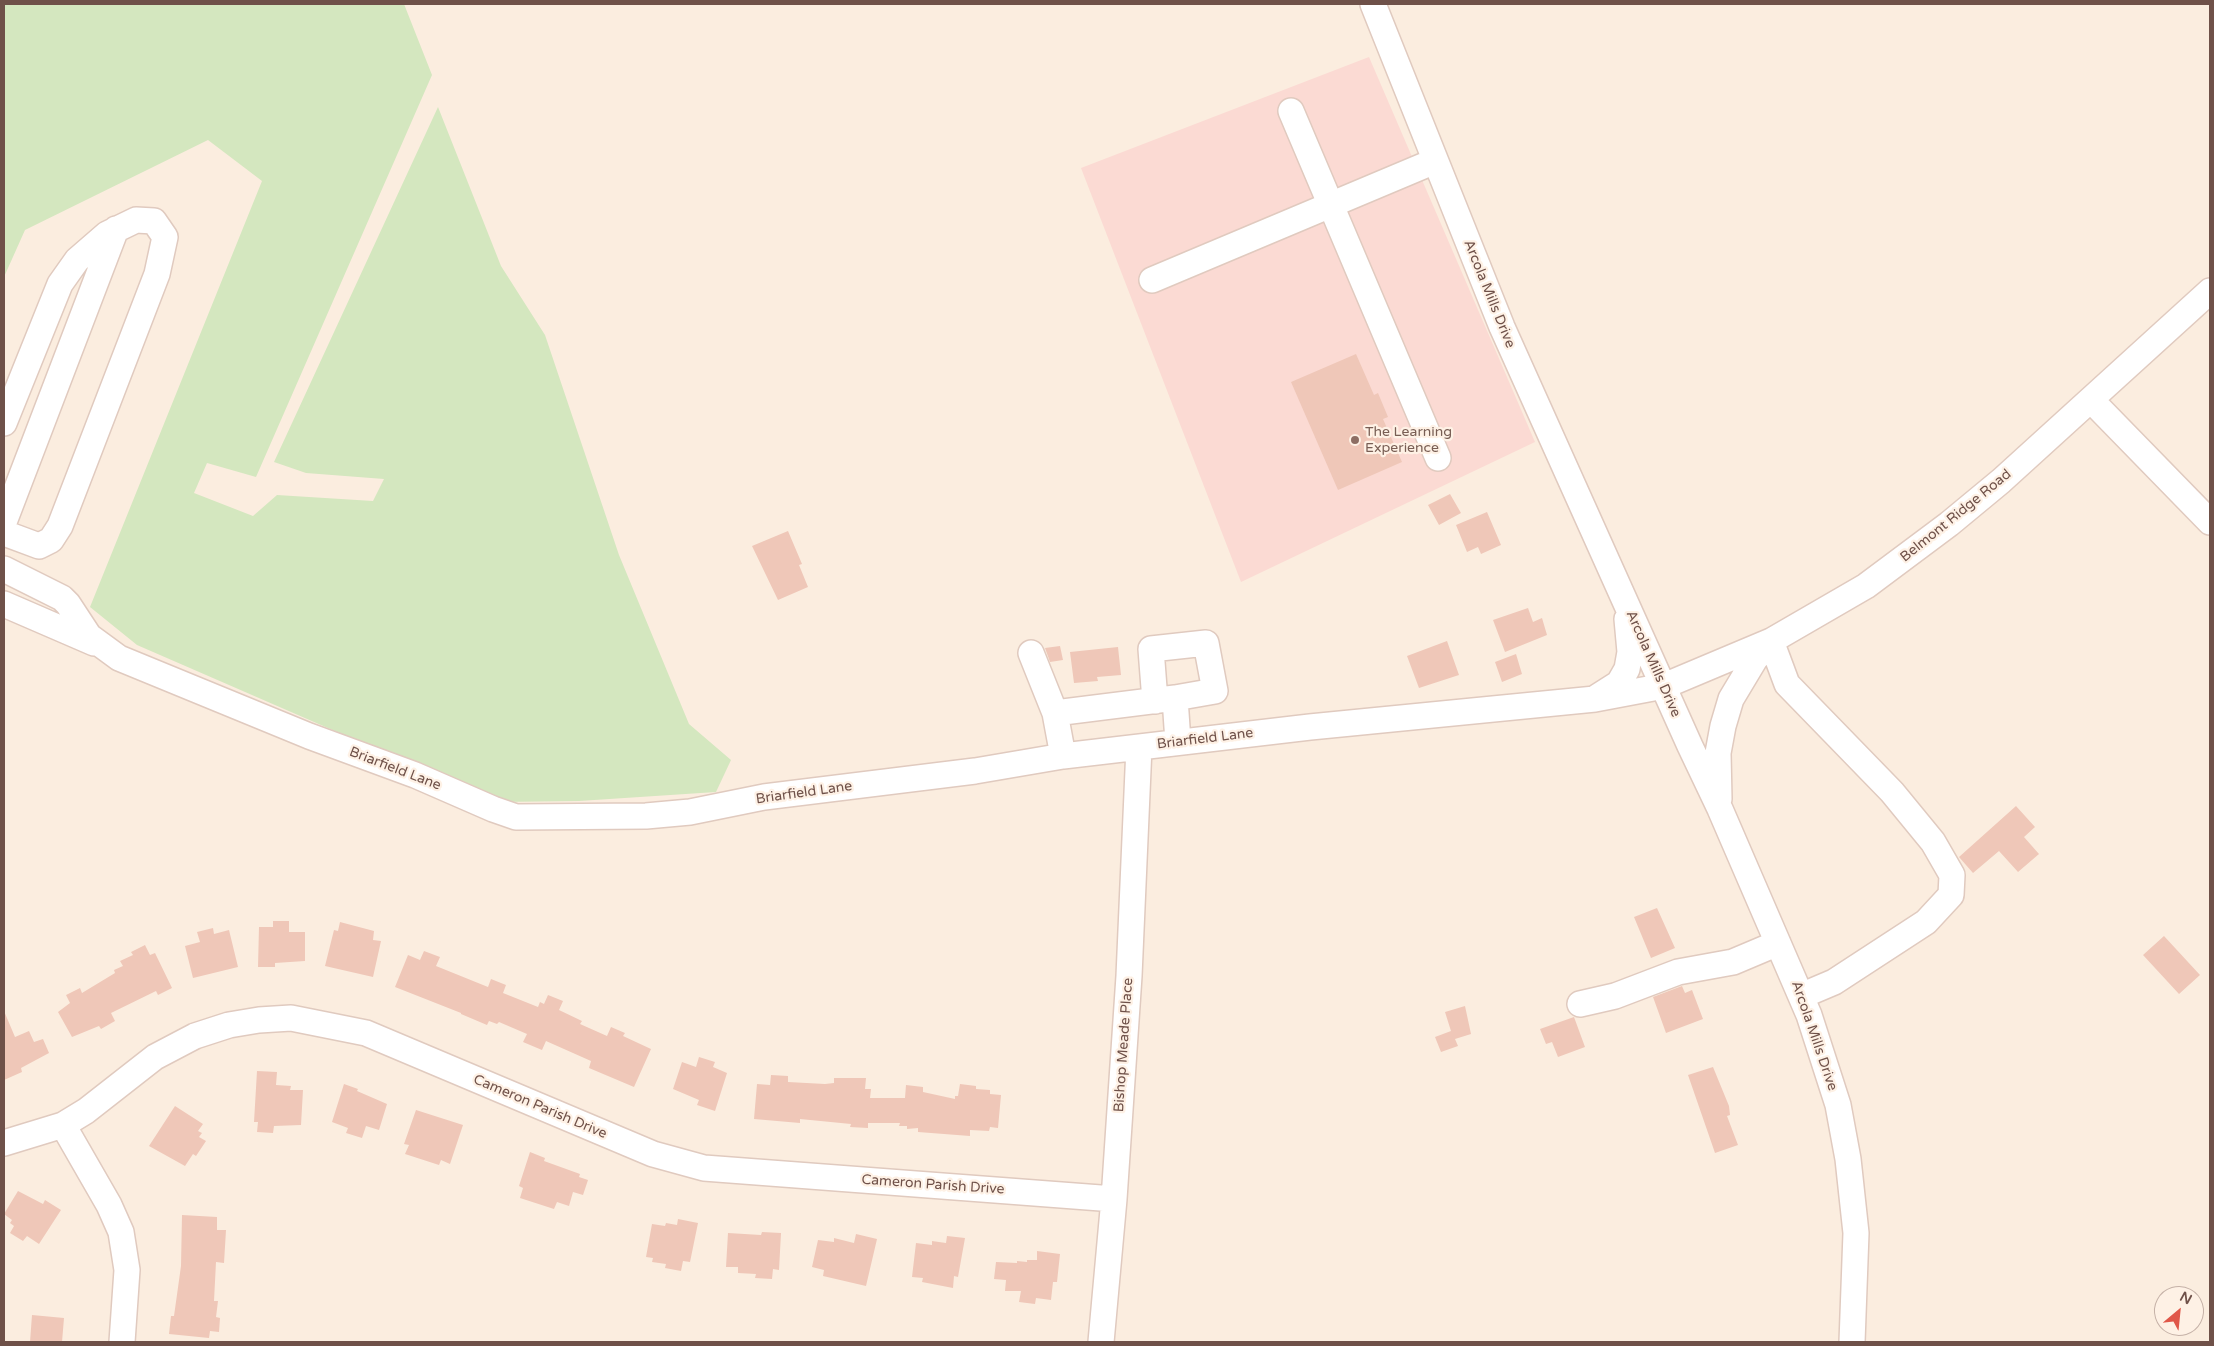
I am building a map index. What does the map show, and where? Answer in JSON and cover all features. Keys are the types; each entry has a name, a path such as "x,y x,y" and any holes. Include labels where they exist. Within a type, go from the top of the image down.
{"street":[{"name":"Arcola Mills Drive","path":"1374,4 1502,328 1690,746 1720,808 1809,1014 1838,1105 1848,1159 1856,1233 1852,1342"},
{"path":"1290,111 1438,458"},
{"path":"1152,280 1435,161"},
{"path":"4,423 60,284 77,260 107,234 116,229 136,220 154,221 165,237 157,274 60,526 51,540 40,546 4,533"},
{"path":"4,522 116,229"},
{"name":"Belmont Ridge Road","path":"1664,686 1771,641 1866,586 1912,553 2001,481 2210,292"},
{"path":"2091,400 2210,522"},
{"name":"Briarfield Lane","path":"4,569 62,598 89,636 119,658 516,817 646,816 690,812 764,797 975,771 1063,756 1178,742 1595,699 1664,686"},
{"path":"1595,699 1619,683 1627,669 1630,652 1625,600"},
{"path":"4,604 99,645"},
{"path":"1720,808 1717,778 1718,753 1728,708 1743,677 1771,641"},
{"path":"1771,641 1787,684 1892,792 1933,842 1952,874 1951,895 1926,922 1834,982 1801,996"},
{"path":"1031,653 1055,713 1063,756"},
{"path":"1055,713 1165,700 1178,742"},
{"name":"Bishop Meade Place","path":"1101,1342 1114,1199 1129,976 1139,747"},
{"path":"1580,1004 1615,996 1678,972 1733,962 1778,943"},
{"name":"Cameron Parish Drive","path":"4,1143 62,1126 86,1111 155,1056 196,1036 236,1024 291,1018 366,1034 653,1154 704,1168 1114,1199"},
{"path":"62,1126 109,1205 121,1232 127,1270 122,1342"}],"shaded area":[{"path":"1369,57 1535,442 1241,582 1081,168"}],"green space":[{"path":"4,4 404,4 432,75 256,477 207,463 194,493 253,516 277,495 373,501 384,479 306,473 274,462 438,107 501,266 545,335 619,555 689,724 731,760 716,792 579,801 498,802 137,645 90,607 262,181 208,140 25,230 4,277"}],"building":[{"name":"The Learning Experience","path":"1356,354 1374,395 1378,393 1388,417 1383,419 1402,462 1338,490 1291,382"},
{"path":"1450,494 1461,513 1439,525 1428,505"},
{"path":"1487,512 1501,545 1481,554 1478,547 1467,552 1456,525"},
{"path":"788,531 802,564 799,565 808,587 778,600 752,546"},
{"path":"1528,608 1533,622 1542,618 1547,635 1505,652 1493,620"},
{"path":"1447,641 1459,675 1419,688 1407,656"},
{"path":"1060,646 1063,660 1050,662 1045,648"},
{"path":"1118,647 1121,675 1097,677 1098,681 1074,683 1070,652"},
{"path":"1516,654 1522,674 1502,682 1495,662"},
{"path":"2016,806 2035,827 2024,837 2039,854 2018,872 1999,851 1973,873 1959,857"},
{"path":"1657,908 1675,948 1651,958 1634,917"},
{"path":"273,921 289,921 289,932 305,932 305,961 275,963 275,967 258,967 259,927 273,927"},
{"path":"340,922 374,931 373,940 381,941 373,977 325,966 334,930 338,931"},
{"path":"213,928 214,934 229,930 238,967 193,978 185,946 200,942 197,932"},
{"path":"2164,936 2200,975 2179,994 2143,955"},
{"path":"145,945 150,955 155,953 172,988 158,995 156,991 111,1013 115,1021 101,1029 99,1026 72,1037 58,1012 70,1003 66,995 80,988 82,993 115,973 114,970 123,966 120,961 133,955 131,952"},
{"path":"424,951 440,957 436,966 488,987 491,979 506,985 503,993 538,1007 540,1002 544,1004 548,995 563,1001 559,1010 582,1021 580,1024 607,1036 611,1027 625,1033 623,1036 651,1049 634,1087 589,1068 591,1061 546,1041 542,1050 523,1042 527,1034 499,1022 497,1024 489,1021 487,1025 395,987 408,955 420,960"},
{"path":"1682,986 1685,993 1692,990 1703,1019 1666,1033 1653,997"},
{"path":"1465,1006 1471,1034 1455,1039 1458,1046 1441,1052 1435,1037 1451,1031 1445,1012"},
{"path":"4,1011 15,1037 29,1031 34,1042 43,1039 49,1053 21,1068 22,1072 4,1080"},
{"path":"1574,1017 1585,1047 1558,1057 1552,1042 1546,1044 1540,1029"},
{"path":"699,1057 715,1062 713,1067 727,1073 715,1111 697,1105 699,1100 673,1089 682,1062 696,1067"},
{"path":"1713,1067 1729,1106 1730,1115 1727,1116 1738,1145 1715,1153 1688,1075"},
{"path":"257,1071 277,1072 276,1085 291,1086 290,1090 303,1090 301,1125 274,1126 273,1133 257,1132 258,1122 254,1122"},
{"path":"771,1075 788,1076 788,1082 825,1084 834,1083 834,1078 866,1078 865,1089 871,1089 870,1098 905,1098 906,1085 923,1087 923,1092 955,1099 955,1096 958,1096 960,1084 976,1086 976,1089 990,1090 990,1094 1001,1095 998,1128 990,1127 989,1131 970,1130 970,1136 918,1132 918,1128 907,1129 907,1126 899,1126 900,1123 868,1123 868,1128 850,1127 851,1124 800,1119 800,1123 754,1119 757,1084 770,1085"},
{"path":"344,1084 387,1104 379,1130 366,1126 362,1138 346,1133 348,1128 332,1122"},
{"path":"175,1106 203,1124 198,1131 202,1133 199,1137 206,1141 196,1156 193,1154 185,1166 149,1146"},
{"path":"416,1110 463,1125 450,1164 441,1160 439,1165 405,1154 409,1145 404,1144"},
{"path":"530,1152 545,1158 544,1161 580,1174 579,1177 588,1180 583,1195 573,1192 569,1206 557,1202 554,1209 520,1198 523,1188 519,1186"},
{"path":"18,1191 43,1204 45,1200 61,1210 39,1244 27,1236 23,1241 10,1233 14,1226 10,1223 12,1220 4,1214"},
{"path":"182,1215 217,1217 217,1230 226,1230 224,1263 216,1262 214,1301 218,1301 216,1317 220,1318 219,1332 210,1331 209,1338 169,1334 171,1316 174,1316 181,1266"},
{"path":"678,1219 698,1223 690,1262 683,1261 681,1271 665,1268 666,1264 652,1262 653,1258 646,1257 652,1224 665,1226 666,1223 677,1225"},
{"path":"762,1232 781,1233 779,1270 773,1269 772,1279 755,1278 756,1274 738,1273 738,1267 726,1267 728,1233 761,1235"},
{"path":"856,1234 877,1239 866,1286 823,1276 824,1270 812,1267 818,1240 834,1242 834,1238 854,1243"},
{"path":"947,1236 965,1238 958,1277 954,1276 953,1288 922,1282 923,1278 912,1277 916,1243 932,1245 932,1241 946,1243"},
{"path":"1037,1251 1060,1254 1057,1282 1053,1282 1051,1300 1036,1298 1035,1304 1019,1302 1021,1291 1005,1291 1006,1280 994,1279 996,1262 1017,1263 1017,1261 1037,1260"},
{"path":"32,1315 64,1318 62,1342 30,1342"}],"place":[{"name":"The Learning Experience","path":"1355,440"}]}
